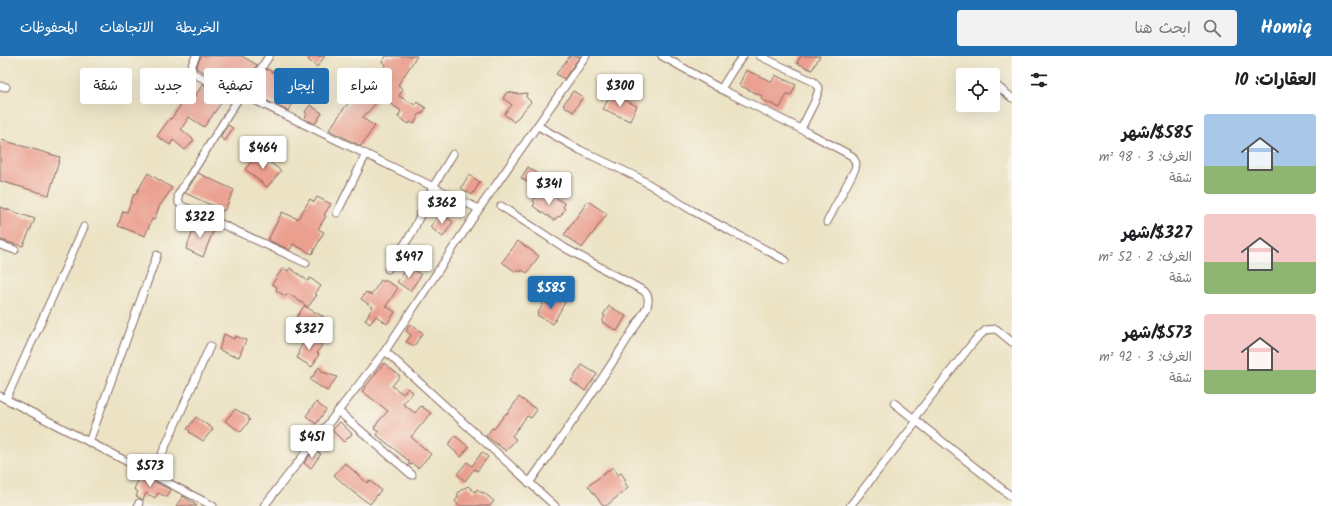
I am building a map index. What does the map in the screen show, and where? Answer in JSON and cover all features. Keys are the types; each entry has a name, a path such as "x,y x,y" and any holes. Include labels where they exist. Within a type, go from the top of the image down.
{"street":[{"path":"196,56 190,69 192,72 204,78"},
{"path":"261,68 269,56"},
{"path":"264,506 386,351 480,209 586,56"},
{"path":"662,56 721,89 852,156 855,159 855,168 827,222"},
{"path":"721,89 743,56"},
{"path":"760,56 814,82 819,89 815,101 800,129"},
{"path":"1000,88 1012,98"},
{"path":"237,104 178,195 179,203 182,206 306,263"},
{"path":"259,104 480,209"},
{"path":"538,126 580,150 637,177 693,211 785,260"},
{"path":"337,213 366,154"},
{"path":"388,269 412,234 433,187 453,154"},
{"path":"501,206 565,248 644,291 648,295 649,300 647,307 620,352 584,406 529,483"},
{"path":"84,227 3,398 213,506"},
{"path":"0,245 15,250"},
{"path":"90,442 157,256"},
{"path":"850,506 975,340 986,330 996,329 1012,342"},
{"path":"152,474 210,346"},
{"path":"386,351 556,506"},
{"path":"894,403 1012,497"},
{"path":"338,411 412,475"}],"building":[{"path":"201,56 242,56 257,65 255,68 204,68 204,72 196,68"},
{"path":"311,56 325,56 317,67 308,60"},
{"path":"386,56 417,56 398,85 403,89 399,96 415,105 417,102 426,108 422,114 420,113 414,124 410,122 409,124 398,117 401,111 390,104 392,104 392,68 384,68 386,64 382,62"},
{"path":"570,56 580,56 564,79 556,74"},
{"path":"801,56 820,56 812,70 797,63"},
{"path":"267,69 274,73 274,104 292,104 288,111 266,100"},
{"path":"746,70 772,82 775,75 796,85 791,95 787,94 780,108 761,99 762,96 739,85"},
{"path":"203,84 204,104 220,104 204,127 189,117 181,129 194,140 185,150 173,140 170,145 157,136 182,104 196,104 196,94"},
{"path":"573,91 583,97 573,112 563,105"},
{"path":"507,92 518,94 527,93 526,97 531,102 514,122 504,114 512,105 503,98"},
{"path":"611,94 637,106 630,121 603,109"},
{"path":"348,104 375,104 362,118 375,126 361,146 329,130"},
{"path":"310,105 322,113 315,124 304,119 307,114 305,112"},
{"path":"228,125 233,128 225,141 220,137"},
{"path":"2,140 60,157 49,195 0,181 0,148"},
{"path":"258,153 281,171 267,187 245,169"},
{"path":"528,167 537,173 534,177 537,178 532,185 521,178"},
{"path":"148,173 172,188 159,207 154,220 152,219 145,236 118,226 123,211 127,212 134,194 135,195"},
{"path":"198,173 234,190 224,211 185,193"},
{"path":"469,175 480,182 472,195 461,188"},
{"path":"540,191 548,197 551,194 565,204 563,207 565,209 560,217 558,216 555,220 553,220 548,215 547,216 533,206 535,203 533,201"},
{"path":"317,197 331,204 318,229 324,232 312,254 293,244 290,250 268,240 282,212 298,219 310,199 314,202"},
{"path":"588,201 607,214 582,248 564,235"},
{"path":"0,207 35,219 23,246 0,240"},
{"path":"440,213 453,222 443,237 430,227"},
{"path":"197,221 214,229 203,257 186,249"},
{"path":"518,241 539,256 527,273 522,270 521,272 518,270 516,272 502,262"},
{"path":"409,266 421,275 410,291 397,282"},
{"path":"283,268 288,271 290,268 308,281 310,278 321,286 315,294 317,295 308,307 289,294 285,296 276,290 277,287 272,284"},
{"path":"381,280 384,282 385,280 398,288 386,306 395,312 387,324 376,316 370,324 365,320 373,307 361,299 366,292 371,295"},
{"path":"554,295 565,302 553,324 537,315 544,302 549,305"},
{"path":"304,306 324,317 315,332 295,320"},
{"path":"609,306 626,316 617,331 602,322 605,316 603,315"},
{"path":"410,324 423,333 414,346 406,342 411,335 406,331"},
{"path":"224,334 234,339 235,336 246,340 239,357 219,350"},
{"path":"307,336 322,345 317,353 319,354 312,367 297,358 298,352"},
{"path":"384,363 400,376 392,386 403,394 408,388 413,392 403,404 415,413 421,406 431,413 411,437 431,454 418,468 413,464 409,465 409,461 377,435 379,432 374,429 388,411 362,391"},
{"path":"582,365 597,374 585,391 571,381"},
{"path":"319,367 323,372 337,377 327,391 310,380"},
{"path":"519,397 537,410 531,418 527,416 512,436 516,439 506,451 486,436 492,428 494,429 506,413 507,414"},
{"path":"316,402 326,410 316,424 306,416"},
{"path":"235,409 249,417 248,419 250,420 241,432 225,421"},
{"path":"196,417 213,429 203,441 187,429"},
{"path":"340,422 352,434 344,442 332,430"},
{"path":"455,436 469,447 461,457 448,445"},
{"path":"314,450 321,454 311,468 304,463"},
{"path":"482,452 488,457 477,471 474,469 465,481 457,474 467,462 472,466"},
{"path":"345,463 367,483 369,480 381,490 370,504 353,492 334,475"},
{"path":"613,467 618,475 621,473 626,480 624,481 628,488 606,506 602,504 588,486"},
{"path":"141,475 171,490 167,497 158,493 155,498 146,493 143,500 136,496 138,492 134,489"},
{"path":"468,486 475,492 477,489 482,493 483,492 494,501 490,506 459,506 455,501 458,497 458,493"},
{"path":"183,496 197,506 176,506"}]}
